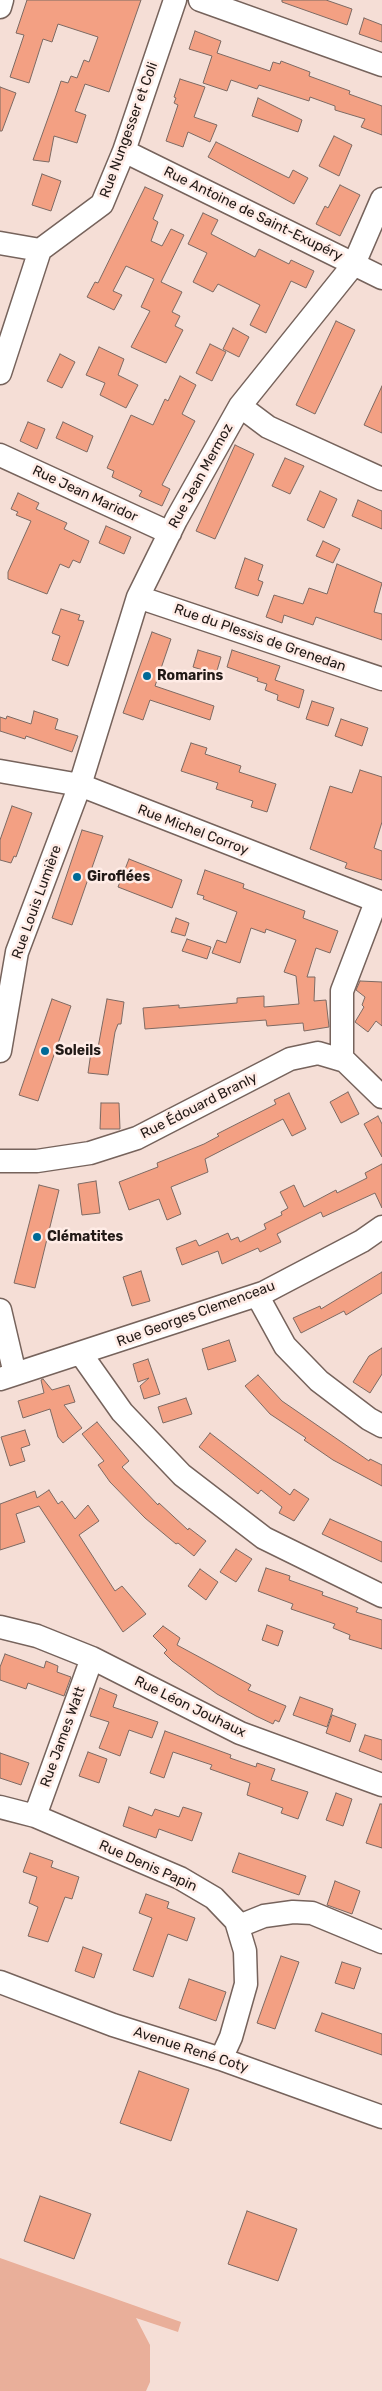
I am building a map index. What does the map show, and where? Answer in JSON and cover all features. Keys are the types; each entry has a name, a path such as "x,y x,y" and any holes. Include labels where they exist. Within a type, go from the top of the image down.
{"street":[{"path":"0,7 2,0"},
{"name":"Rue Nungesser et Coli","path":"40,250 102,204 124,151 175,0"},
{"path":"200,0 382,65"},
{"name":"Rue Antoine de Saint-Exupéry","path":"124,151 382,278"},
{"name":"Rue Jean Mermoz","path":"80,785 138,597 170,533 240,406 354,264 382,199"},
{"path":"0,243 40,250 0,373"},
{"path":"240,406 268,427 382,479"},
{"name":"Rue Jean Maridor","path":"0,455 170,533"},
{"name":"Rue du Plessis de Grenedan","path":"138,597 382,679"},
{"name":"Rue Michel Corroy","path":"0,771 80,785 379,902"},
{"name":"Rue Louis Lumière","path":"0,1051 17,952 80,785"},
{"path":"342,1060 342,991 379,902"},
{"name":"Rue Édouard Branly","path":"0,1161 37,1161 90,1153 137,1138 290,1059 318,1053 345,1061 382,1097"},
{"name":"Rue Georges Clemenceau","path":"7,1376 81,1354 257,1295 362,1241 382,1227"},
{"path":"257,1295 285,1346 319,1381 369,1419 382,1426"},
{"path":"0,1310 7,1376"},
{"path":"81,1354 122,1412 182,1475 264,1538 382,1596"},
{"name":"Rue Léon Jouhaux","path":"0,1627 37,1636 92,1658 240,1733 382,1784"},
{"name":"Rue James Watt","path":"35,1816 92,1658"},
{"name":"Rue Denis Papin","path":"0,1806 35,1816 180,1878 214,1898 239,1926 245,1950 246,1984 231,2037 222,2060"},
{"path":"239,1926 264,1916 293,1912 312,1912 382,1942"},
{"name":"Avenue René Coty","path":"0,1982 113,2025 222,2060 382,2117"}],"shaded area":[{"path":"0,2258 181,2322 178,2332 136,2318 150,2345 150,2382 146,2391 0,2391"}],"building":[{"path":"27,0 141,0 109,92 85,84 75,111 86,115 77,143 54,136 49,162 33,160 61,81 68,83 71,76 77,78 84,60 89,62 98,37 58,24 52,42 43,39 29,83 10,77 24,35 16,33"},
{"path":"282,0 326,0 352,9 347,25 282,2"},
{"path":"364,18 382,25 382,42 359,34"},
{"path":"195,31 221,41 217,53 270,71 273,62 280,64 281,61 310,72 309,76 350,91 349,94 382,106 382,135 361,127 365,119 335,110 335,106 310,97 309,101 259,85 257,89 231,80 227,91 203,83 212,56 189,49"},
{"path":"180,79 205,87 194,117 217,125 210,142 188,132 183,147 166,141 178,105 174,103 176,98 174,97"},
{"path":"0,87 16,93 2,131 0,131"},
{"path":"258,98 302,120 298,132 252,116"},
{"path":"334,136 352,145 339,176 319,166"},
{"path":"216,142 289,178 293,170 308,178 294,204 208,157"},
{"path":"42,174 61,181 51,211 32,205"},
{"path":"340,185 360,195 340,236 316,224 325,206 328,208"},
{"path":"145,187 163,195 153,219 158,222 151,241 162,246 171,229 184,235 161,282 182,292 172,312 180,316 175,326 183,330 166,363 131,347 150,311 141,307 154,279 126,266 113,291 122,295 114,310 87,297 95,282 98,283"},
{"path":"203,213 218,220 211,234 255,257 259,249 289,264 291,260 314,271 306,288 291,281 266,333 250,325 260,305 218,284 213,292 193,282 207,253 188,244"},
{"path":"336,321 355,330 315,414 296,405"},
{"path":"233,328 249,337 239,357 223,349"},
{"path":"210,344 226,352 212,381 196,373"},
{"path":"99,347 124,359 118,375 138,385 126,408 100,395 105,383 86,375"},
{"path":"60,354 75,362 62,388 47,381"},
{"path":"180,376 196,385 182,414 195,421 162,485 170,489 162,506 139,496 142,491 112,477 114,471 107,468 131,415 153,425 165,399 168,401"},
{"path":"382,386 382,433 364,425"},
{"path":"28,422 45,429 37,449 20,441"},
{"path":"63,422 93,436 87,452 56,438"},
{"path":"235,445 254,454 215,539 196,531"},
{"path":"285,458 304,466 290,494 272,486"},
{"path":"320,491 337,499 324,528 307,520"},
{"path":"18,493 39,503 36,509 67,523 64,529 89,541 80,563 73,560 69,568 60,564 47,594 8,579 8,572 31,521 16,515 18,512 11,509"},
{"path":"358,500 382,511 382,529 352,516"},
{"path":"106,526 131,537 124,554 99,543"},
{"path":"323,541 340,549 333,563 316,556"},
{"path":"245,558 263,565 258,580 263,582 258,596 235,588"},
{"path":"337,564 382,583 374,612 382,614 382,640 316,617 313,625 284,615 282,623 266,617 274,595 303,604 309,588 327,594"},
{"path":"61,609 80,615 78,620 84,621 68,666 52,660 60,636 52,633"},
{"name":"Romarins","path":"152,632 171,639 155,686 214,706 210,720 150,700 143,720 123,713"},
{"path":"198,650 221,657 216,674 193,667"},
{"path":"232,650 280,666 275,680 304,690 299,708 277,700 278,695 265,690 267,684 257,681 258,678 227,667"},
{"path":"312,701 334,708 328,726 306,719"},
{"path":"34,711 58,719 55,729 78,736 72,752 26,736 25,739 0,731 0,717 6,719 7,716 31,724"},
{"path":"341,719 368,728 362,746 335,736"},
{"path":"191,743 207,748 205,754 241,766 239,772 276,784 267,812 251,807 253,801 216,789 218,783 181,771"},
{"path":"360,770 382,777 382,822 374,848 382,851 382,880 345,868 347,863 310,849 330,786 352,793"},
{"path":"12,806 32,813 16,857 14,856 11,863 0,860 0,840"},
{"name":"Giroflées","path":"82,830 103,836 72,925 52,918"},
{"path":"129,859 182,880 172,908 118,887"},
{"path":"205,870 244,884 243,888 305,911 303,918 338,931 330,953 316,948 307,977 315,977 314,1001 326,1000 329,1027 304,1031 303,1023 267,1026 266,1020 145,1029 143,1008 179,1005 179,1008 237,1003 237,998 264,996 264,1007 299,1004 296,976 284,972 296,940 266,929 265,933 251,928 240,963 212,953 217,940 226,943 237,912 203,899 204,896 197,894"},
{"path":"176,918 189,923 185,936 171,932"},
{"path":"187,939 211,947 207,959 182,951"},
{"path":"360,981 382,982 382,1026 376,1021 368,1032 355,1022 364,1007 362,1005 365,997 356,990"},
{"name":"Soleils","path":"52,999 71,1006 38,1101 19,1095"},
{"path":"107,999 124,1002 121,1024 118,1024 115,1032 108,1075 88,1073 91,1052 97,1053"},
{"path":"348,1092 359,1114 341,1123 330,1102"},
{"path":"289,1093 306,1129 292,1136 283,1119 205,1159 208,1172 171,1187 181,1214 167,1220 159,1199 129,1210 119,1182 158,1167 157,1163 204,1144 219,1136 217,1134 276,1104 274,1100"},
{"path":"101,1103 119,1103 120,1129 100,1129"},
{"path":"378,1116 382,1124 382,1157 364,1124"},
{"path":"382,1164 382,1208 375,1193 323,1217 321,1212 277,1234 281,1242 260,1252 258,1248 222,1264 218,1251 182,1265 176,1248 196,1240 199,1246 228,1233 231,1240 238,1237 240,1242 266,1229 264,1224 282,1215 281,1212 288,1208 280,1192 294,1185 304,1207 336,1190 337,1193 367,1178 365,1173"},
{"path":"96,1181 100,1213 82,1215 78,1184"},
{"name":"Clématites","path":"39,1185 59,1190 35,1288 14,1283"},
{"path":"141,1271 150,1301 132,1306 123,1277"},
{"path":"382,1272 382,1293 346,1315 344,1311 301,1333 293,1318 320,1306 321,1309"},
{"path":"229,1340 236,1361 208,1370 202,1349"},
{"path":"382,1348 382,1374 370,1393 353,1382 369,1356"},
{"path":"148,1359 160,1394 144,1399 140,1386 149,1378 138,1382 133,1364"},
{"path":"258,1375 282,1401 369,1461 370,1459 382,1465 382,1486 333,1460 304,1440 306,1438 270,1414 245,1386"},
{"path":"43,1379 52,1390 69,1385 75,1402 64,1405 82,1428 63,1443 58,1437 50,1409 23,1418 18,1401 44,1393 41,1380"},
{"path":"186,1398 192,1414 163,1423 158,1407"},
{"path":"97,1422 129,1461 122,1467 158,1505 159,1503 188,1530 189,1528 206,1541 194,1556 178,1543 176,1544 145,1518 110,1482 98,1465 104,1461 82,1434"},
{"path":"25,1430 30,1445 21,1448 25,1461 10,1466 1,1437"},
{"path":"210,1433 290,1495 294,1489 309,1499 294,1521 279,1513 282,1507 261,1490 258,1494 199,1447"},
{"path":"49,1490 58,1504 62,1501 75,1519 88,1505 99,1521 79,1535 115,1591 122,1586 146,1614 123,1632 39,1506 16,1514 25,1542 0,1550 0,1504 35,1491 37,1498"},
{"path":"330,1519 382,1542 382,1562 322,1534"},
{"path":"236,1549 252,1559 236,1582 220,1572"},
{"path":"266,1568 290,1576 289,1580 323,1592 322,1595 358,1608 356,1612 382,1620 382,1649 349,1639 350,1635 333,1628 335,1624 291,1609 293,1604 258,1591"},
{"path":"200,1569 218,1582 206,1600 188,1586"},
{"path":"267,1625 283,1631 278,1646 262,1640"},
{"path":"163,1626 180,1638 177,1645 251,1685 248,1690 286,1706 279,1722 275,1720 273,1724 217,1694 172,1661 164,1653 167,1650 153,1636"},
{"path":"5,1654 44,1668 46,1661 58,1666 57,1672 71,1677 64,1696 28,1683 26,1689 0,1680 0,1667"},
{"path":"100,1688 117,1695 113,1707 158,1722 152,1738 129,1730 120,1756 99,1748 109,1722 90,1716"},
{"path":"300,1697 333,1709 327,1727 293,1715"},
{"path":"332,1715 356,1724 350,1742 326,1733"},
{"path":"165,1731 231,1755 230,1758 256,1767 257,1763 275,1769 271,1780 308,1792 298,1819 281,1813 283,1808 247,1795 250,1783 210,1769 212,1765 173,1752 164,1778 150,1773"},
{"path":"365,1735 382,1740 382,1760 359,1751"},
{"path":"88,1752 107,1759 99,1783 79,1776"},
{"path":"0,1753 29,1763 21,1785 0,1778"},
{"path":"336,1793 352,1799 343,1826 326,1820"},
{"path":"380,1804 382,1804 382,1848 366,1843"},
{"path":"129,1807 152,1816 155,1809 179,1817 183,1807 202,1813 192,1841 159,1829 156,1838 123,1826"},
{"path":"30,1853 53,1861 51,1867 79,1877 72,1899 65,1897 48,1942 28,1936 38,1907 29,1903 37,1877 23,1872"},
{"path":"239,1853 306,1876 299,1895 232,1872"},
{"path":"335,1881 360,1891 352,1914 327,1905"},
{"path":"146,1894 169,1902 167,1908 195,1918 187,1941 168,1934 153,1977 133,1970 152,1918 139,1913"},
{"path":"83,1947 102,1954 94,1978 75,1971"},
{"path":"281,1956 299,1962 275,2029 257,2023"},
{"path":"342,1962 361,1968 354,1989 335,1983"},
{"path":"189,1979 226,1992 216,2021 179,2008"},
{"path":"322,2013 382,2034 382,2055 315,2031"},
{"path":"139,2071 189,2089 171,2141 120,2123"},
{"path":"40,2196 91,2214 74,2259 24,2241"},
{"path":"247,2211 297,2229 278,2281 228,2264"}],"place":[{"name":"Romarins","path":"147,676"},
{"name":"Giroflées","path":"77,877"},
{"name":"Soleils","path":"45,1051"},
{"name":"Clématites","path":"37,1237"}]}
